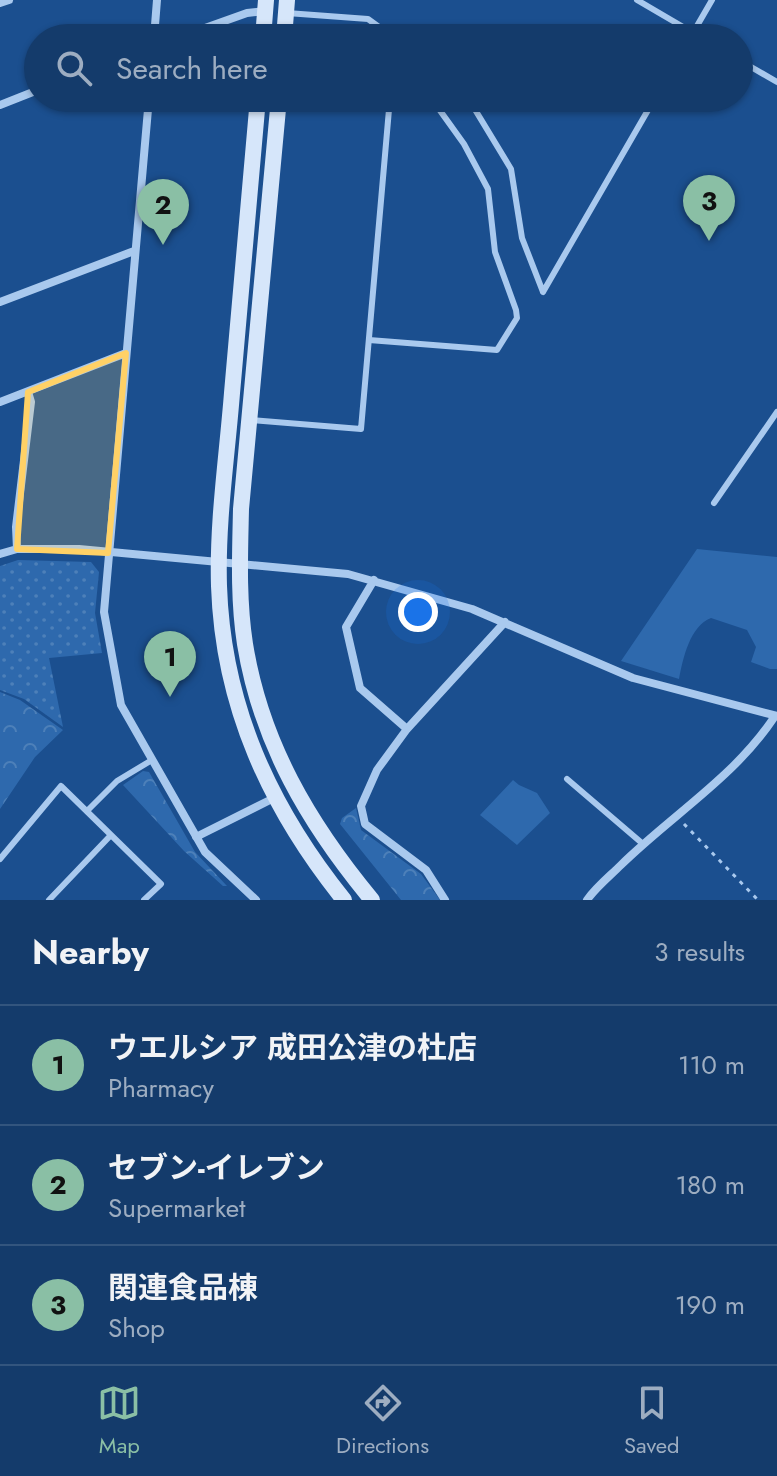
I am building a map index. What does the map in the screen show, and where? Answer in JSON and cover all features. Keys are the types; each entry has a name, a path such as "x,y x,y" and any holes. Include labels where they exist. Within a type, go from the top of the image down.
{"street":[{"path":"0,3 9,0"},
{"path":"155,24 157,0"},
{"path":"216,24 266,5"},
{"path":"0,105 24,96"},
{"path":"148,112 104,612 121,705 205,852 256,900"},
{"path":"257,112 219,563 221,612 232,681 255,757 274,798 318,868 344,900"},
{"path":"278,112 241,509 240,566 245,642 252,679 274,746 309,817 372,900"},
{"path":"0,302 134,251"},
{"path":"0,402 126,353"},
{"path":"17,549 16,527 31,402 28,392"},
{"path":"0,554 17,549 79,549 348,574 434,597 505,622 633,678 776,716 738,762 643,844 587,900"},
{"path":"374,580 346,627 360,688 407,729"},
{"path":"445,900 426,870 365,824 361,806 377,770 407,729 505,622"},
{"path":"196,837 274,798"}],"lane":[{"path":"637,0 674,24"},
{"path":"699,24 712,0"},
{"path":"286,7 368,19 375,24"},
{"path":"753,68 777,82"},
{"path":"251,420 361,429 389,112"},
{"path":"369,340 497,350 517,318 495,252 488,189 464,144 441,112"},
{"path":"476,112 511,169 522,238 543,292 647,112"},
{"path":"714,503 777,412"},
{"path":"87,811 117,781 152,760"},
{"path":"567,779 643,844"},
{"path":"0,859 61,786 161,884 144,900"},
{"path":"49,900 111,835"}],"path":[{"path":"676,816 758,900"}],"highlighted area":[{"path":"126,353 108,553 17,549 28,392"}],"green space":[{"path":"697,549 777,557 777,669 751,662 756,647 747,630 711,618 693,635 679,679 621,661"},
{"path":"18,560 91,562 99,572 95,613 102,653 49,658 63,727 24,699 0,690 0,566"},
{"path":"0,692 20,700 63,730 35,757 0,809"},
{"path":"143,771 149,772 195,852 227,886 223,886 184,851 123,785"},
{"path":"513,780 537,793 550,813 517,845 480,815"},
{"path":"356,808 361,830 421,874 440,900 401,900 340,824 342,818"}],"place":[{"name":"関連食品棟","path":"709,241"},
{"name":"セブン-イレブン","path":"163,245"},
{"name":"ウエルシア 成田公津の杜店","path":"170,697"}]}
